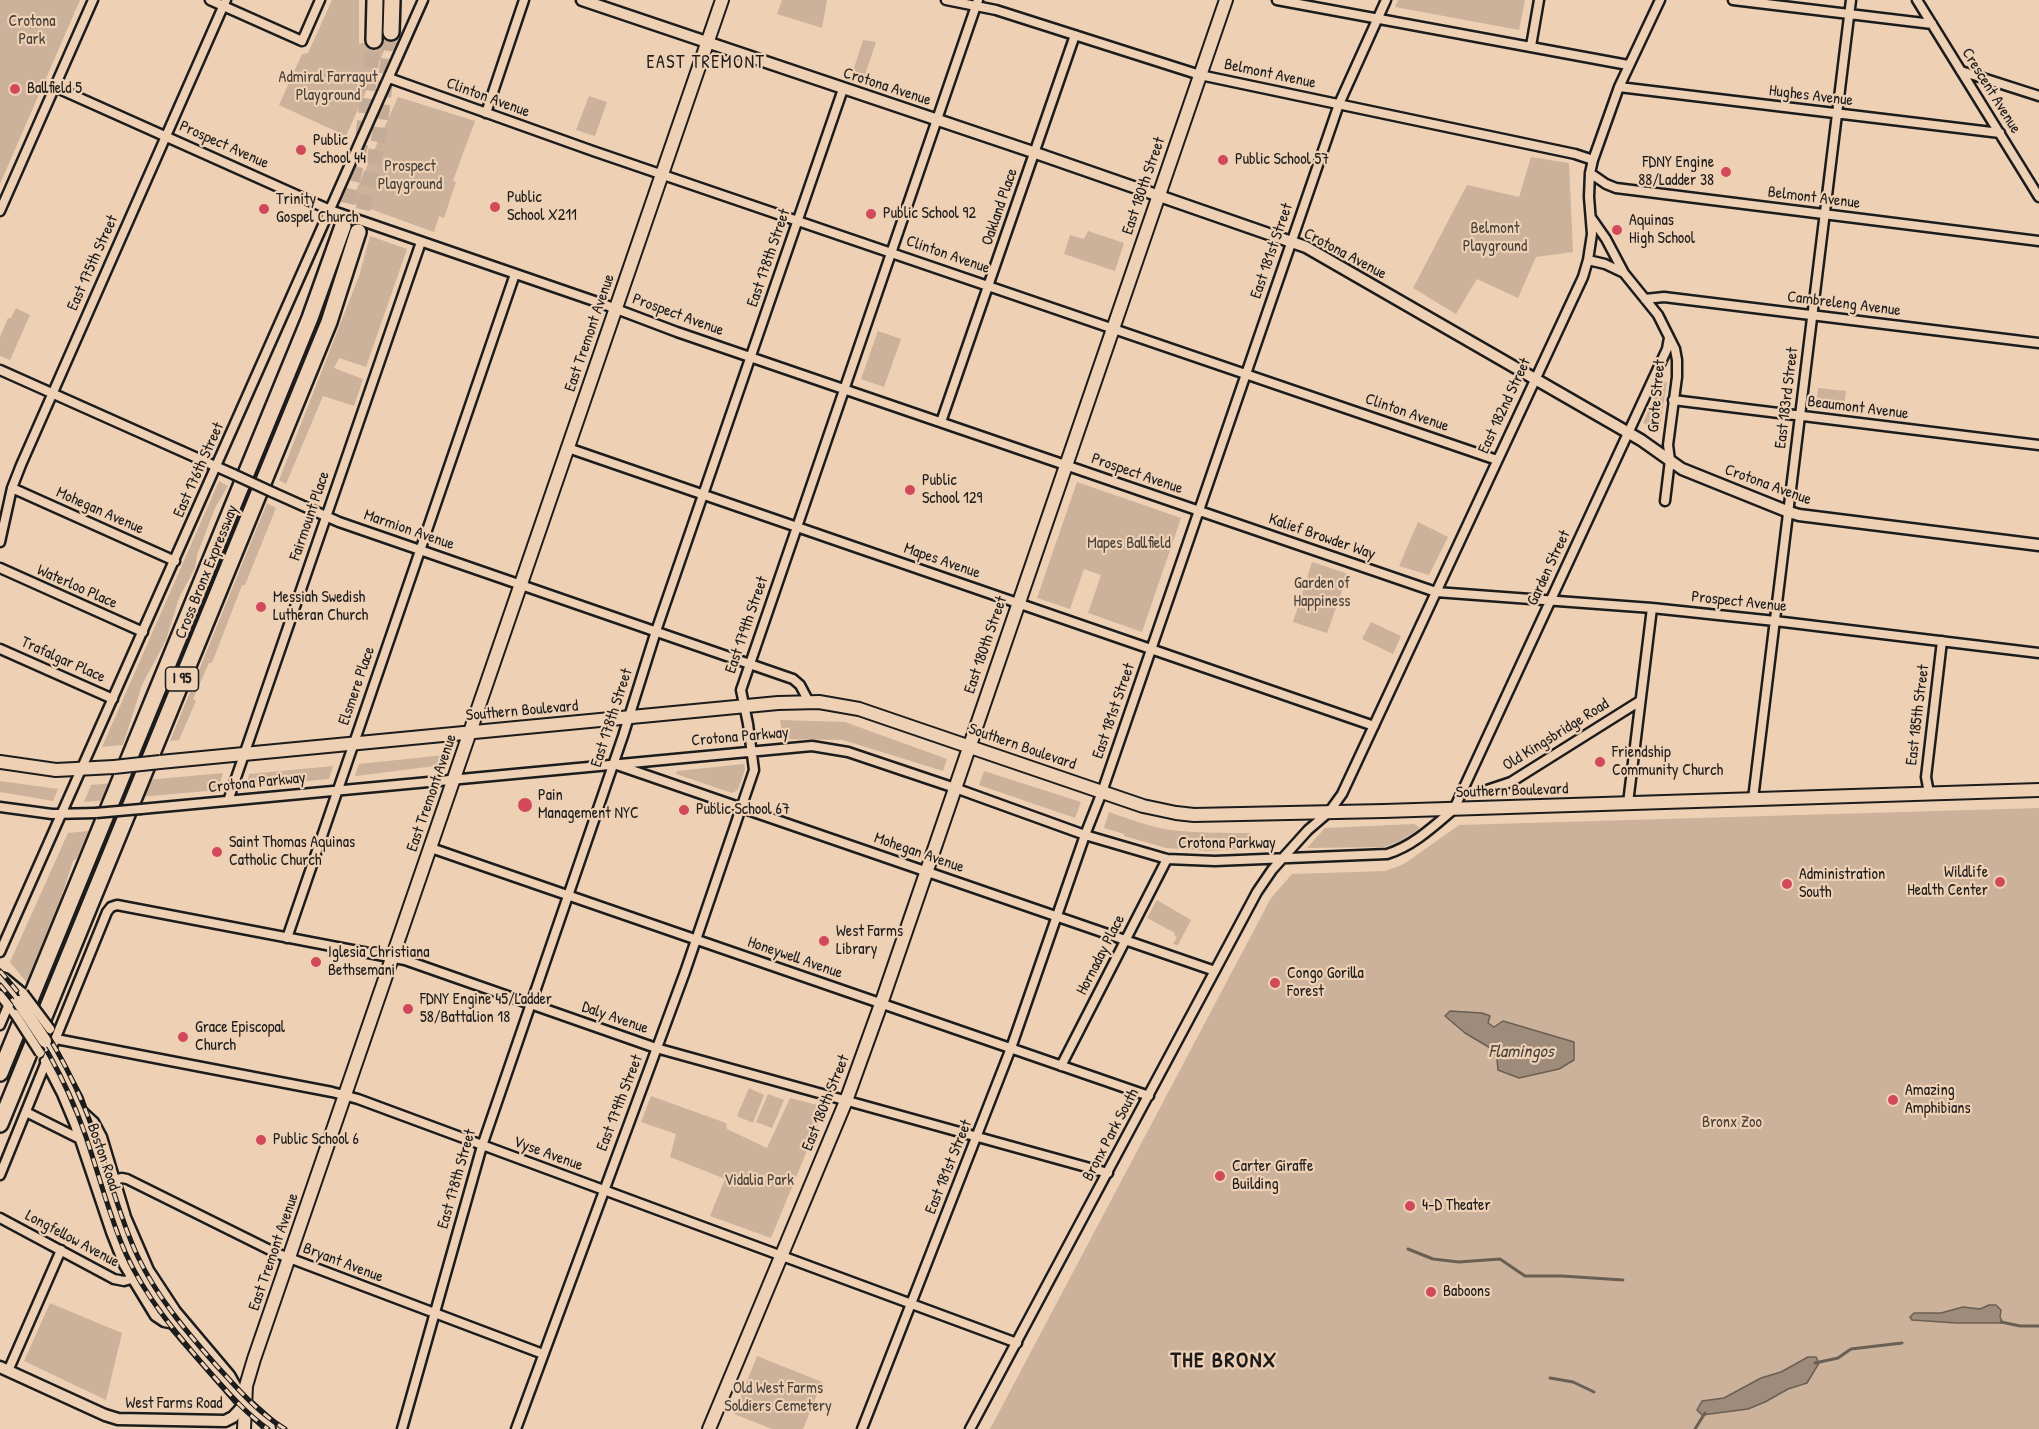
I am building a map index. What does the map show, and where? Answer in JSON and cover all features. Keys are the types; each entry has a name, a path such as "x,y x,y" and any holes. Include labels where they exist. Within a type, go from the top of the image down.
{"highway":[{"path":"374,40 375,0"},
{"path":"391,32 392,0"},
{"name":"Cross Bronx Expressway","path":"0,1073 310,318 343,226"},
{"name":"Cross Bronx Expressway","path":"0,1124 329,322 358,232"}],"main road":[{"name":"East Tremont Avenue","path":"244,1429 247,1381 722,0"},
{"name":"East 180th Street","path":"709,1429 846,1101 927,872 1226,0"},
{"name":"Southern Boulevard","path":"0,762 41,768 114,767 745,706 809,702 850,706 1102,792 1160,810 1194,815 2039,790"},
{"name":"Boston Road","path":"0,976 16,1004 48,1043 81,1110 95,1167 110,1181 124,1237 159,1304 245,1404 271,1427"}],"street":[{"path":"0,211 93,0"},
{"path":"210,0 224,3 302,41 320,0"},
{"name":"East 176th Street","path":"0,951 423,0"},
{"path":"486,113 524,0"},
{"name":"Crotona Avenue","path":"582,0 1306,247 1628,433 1682,469 1789,512 2039,545"},
{"name":"Belmont Avenue","path":"946,0 977,3 1200,75 1593,159"},
{"path":"1277,0 1628,65"},
{"name":"East 181st Street","path":"862,1429 1011,1048 1084,835 1102,792 1339,104 1386,0"},
{"path":"1531,46 1539,0"},
{"name":"East 182nd Street","path":"1284,858 1308,830 1329,812 1342,794 1583,277 1592,244 1592,219 1588,197 1593,159 1618,87 1660,0"},
{"path":"1733,0 1932,24"},
{"name":"East 183rd Street","path":"1753,799 1851,0"},
{"name":"Crescent Avenue","path":"1917,0 2039,197"},
{"name":"East 175th Street","path":"0,542 12,488 224,3"},
{"name":"East 179th Street","path":"516,1429 696,939 754,770 741,690 977,3"},
{"name":"Oakland Place","path":"941,422 1075,35"},
{"path":"1960,70 2039,96"},
{"name":"Clinton Avenue","path":"389,78 1497,460"},
{"name":"Prospect Avenue","path":"55,87 330,210 1198,511"},
{"name":"Hughes Avenue","path":"1618,87 2000,133"},
{"name":"East 178th Street","path":"402,1429 482,1146 843,89"},
{"name":"Belmont Avenue","path":"1590,173 1616,188 2039,241"},
{"name":"Grote Street","path":"1592,219 1606,239 1624,273 1658,315 1677,360 1665,501"},
{"name":"Fairmount Place","path":"228,801 421,242"},
{"name":"Grote Street","path":"1588,260 1605,264 1624,273"},
{"name":"Elsmere Place","path":"287,939 515,274"},
{"name":"Cambreleng Avenue","path":"1645,299 1664,297 2039,343"},
{"name":"Garden Street","path":"1454,809 1667,349 1669,338"},
{"name":"Marmion Avenue","path":"0,370 326,516 796,681 809,702"},
{"name":"Beaumont Avenue","path":"1673,400 2039,445"},
{"name":"Mapes Avenue","path":"568,448 1374,726"},
{"name":"Mohegan Avenue","path":"12,488 175,561"},
{"name":"Kalief Browder Way","path":"1198,511 1436,592"},
{"name":"Waterloo Place","path":"0,568 143,632"},
{"name":"Prospect Avenue","path":"1436,592 1652,608 2039,653"},
{"path":"1628,803 1652,608"},
{"name":"East 185th Street","path":"1929,793 1926,777 1942,641"},
{"name":"Trafalgar Place","path":"0,649 113,699"},
{"name":"Old Kingsbridge Road","path":"1487,790 1511,782 1640,701"},
{"name":"Crotona Parkway","path":"0,807 62,814 96,813 803,746 848,752 1084,835 1167,859 1215,861 1387,854 1395,852 1427,833 1454,809"},
{"name":"Mohegan Avenue","path":"613,764 1215,971"},
{"name":"Honeywell Avenue","path":"431,848 1149,1096"},
{"name":"Bronx Park South","path":"970,1429 1257,892 1272,870 1284,858"},
{"name":"Hornaday Place","path":"1061,1066 1167,859"},
{"name":"Daly Avenue","path":"48,1043 106,912 111,908 122,906 405,960 656,1048 1108,1173"},
{"name":"Boston Road","path":"0,995 16,1004"},
{"path":"0,1025 16,1004"},
{"name":"Boston Road","path":"48,1043 46,1063 95,1167 114,1241 131,1279 158,1319 164,1323 174,1324"},
{"name":"Vyse Avenue","path":"48,1043 345,1095 1017,1343"},
{"path":"0,1175 46,1063"},
{"name":"Boston Road","path":"81,1110 100,1131 110,1181 153,1277 176,1311 238,1386 245,1404"},
{"path":"26,1112 80,1139"},
{"name":"Bryant Avenue","path":"110,1181 127,1179 289,1258 543,1354"},
{"name":"Longfellow Avenue","path":"0,1218 116,1280 131,1279"},
{"path":"4,1369 61,1250"},
{"name":"West Farms Road","path":"4,1369 118,1419 225,1421 233,1417 245,1404"}],"green space":[{"name":"Crotona Park","path":"0,0 80,0 0,184"},
{"name":"Admiral Farragut Playground","path":"332,0 359,0 359,44 383,35 402,17 390,45 387,44 346,136 279,105 302,54 308,53"},
{"path":"782,0 827,0 822,28 777,14"},
{"path":"1398,0 1525,0 1519,30 1395,7"},
{"path":"863,40 876,42 863,81 851,77"},
{"path":"589,96 607,102 595,136 576,130"},
{"name":"Prospect Playground","path":"398,97 475,121 453,181 456,182 444,218 439,216 434,232 351,202"},
{"name":"Belmont Playground","path":"1531,157 1569,163 1573,252 1536,257 1518,298 1477,279 1456,314 1413,288 1467,185 1519,197"},
{"path":"1088,231 1124,243 1115,271 1064,254 1070,235 1084,239"},
{"path":"370,236 407,249 366,367 339,358 334,368 363,379 354,406 323,396 286,484 279,480 359,276"},
{"path":"16,308 30,315 10,360 0,356 0,337 8,318 11,318"},
{"path":"878,331 901,339 884,387 861,379"},
{"path":"1661,382 1667,382 1659,432 1643,423"},
{"path":"1818,388 1846,391 1844,409 1816,406"},
{"path":"219,481 228,486 215,508 197,555 195,568 179,598 166,640 142,685 123,745 102,747"},
{"name":"Mapes Ballfield","path":"1077,482 1181,518 1142,632 1088,613 1101,575 1084,569 1070,609 1037,598"},
{"path":"267,503 276,508 245,585 242,585 212,663 209,663 193,699 196,701 179,740 170,741"},
{"path":"1418,522 1448,537 1429,575 1399,566"},
{"name":"Garden of Happiness","path":"1312,562 1348,574 1327,633 1293,622"},
{"path":"1371,622 1401,636 1393,654 1362,639"},
{"path":"780,720 845,722 947,759 943,771 843,740 783,739"},
{"path":"444,755 443,765 355,776 359,764"},
{"path":"744,764 745,769 738,790 732,793 676,774 677,771"},
{"path":"333,766 329,779 246,787 249,774"},
{"path":"984,771 1081,802 1075,818 979,785"},
{"path":"223,773 218,790 84,802 91,785"},
{"path":"0,781 58,789 53,801 0,792"},
{"name":"Bronx Zoo","path":"2039,808 2039,1429 990,1429 1271,898 1292,874 1385,871 1404,864 1459,825"},
{"path":"1109,812 1147,825 1171,830 1250,833 1251,849 1209,851 1166,848 1104,828"},
{"path":"1414,824 1419,827 1418,830 1384,847 1307,848 1325,828"},
{"path":"89,831 77,858 73,861 59,904 27,983 10,962 68,833"},
{"path":"1157,900 1191,920 1178,945 1173,944 1177,937 1175,933 1147,918"},
{"path":"749,1088 764,1095 753,1123 737,1116"},
{"path":"768,1094 784,1100 772,1128 756,1122"},
{"name":"Vidalia Park","path":"651,1096 726,1123 727,1129 767,1148 790,1098 825,1107 771,1238 710,1216 725,1179 670,1157 676,1134 641,1122"},
{"path":"50,1303 122,1333 106,1400 24,1361"},
{"name":"Old West Farms Soldiers Cemetery","path":"757,1356 822,1382 803,1429 772,1429 734,1414"}],"water":[{"name":"Flamingos","path":"1450,1011 1482,1013 1490,1016 1488,1023 1494,1027 1503,1021 1574,1042 1574,1060 1559,1069 1519,1078 1498,1070 1497,1059 1492,1049 1465,1033 1445,1016"},
{"path":"1996,1305 2001,1310 2000,1317 2003,1323 1957,1323 1912,1320 1910,1317 1914,1313 1941,1313 1963,1307 1980,1309"},
{"path":"1808,1357 1816,1357 1819,1363 1807,1383 1788,1389 1748,1409 1702,1415 1697,1410 1702,1401 1724,1398"}],"waterway":[{"path":"1408,1249 1433,1259 1459,1262 1500,1259 1525,1276 1623,1280"},
{"path":"2001,1322 2020,1326 2039,1326"},
{"path":"1815,1363 1838,1358 1851,1349 1902,1343"},
{"path":"1550,1378 1573,1382 1594,1392"},
{"path":"1695,1429 1705,1413"}],"tunnel":[{"path":"358,232 379,137 391,32"},
{"path":"343,226 363,134 374,40"}],"railway":[{"path":"0,971 43,1027 66,1068 86,1110 131,1242 154,1286 183,1326 231,1382 256,1407 285,1429"},
{"path":"0,985 26,1019 60,1074 85,1134 120,1240 152,1300 228,1393 268,1429"}],"place":[{"name":"Ballfield 5","path":"15,89"},
{"name":"Public School 44","path":"301,150"},
{"name":"Public School 57","path":"1223,160"},
{"name":"FDNY Engine 88/Ladder 38","path":"1726,172"},
{"name":"Public School X211","path":"495,207"},
{"name":"Trinity Gospel Church","path":"264,209"},
{"name":"Public School 92","path":"871,214"},
{"name":"Aquinas High School","path":"1617,230"},
{"name":"Public School 129","path":"910,490"},
{"name":"Messiah Swedish Lutheran Church","path":"261,607"},
{"name":"Friendship Community Church","path":"1600,762"},
{"name":"Pain Management NYC","path":"525,805"},
{"name":"Public School 67","path":"684,810"},
{"name":"Saint Thomas Aquinas Catholic Church","path":"217,852"},
{"name":"Wildlife Health Center","path":"2000,882"},
{"name":"Administration South","path":"1787,884"},
{"name":"West Farms Library","path":"824,941"},
{"name":"Iglesia Christiana Bethsemani","path":"316,962"},
{"name":"Congo Gorilla Forest","path":"1275,983"},
{"name":"FDNY Engine 45/Ladder 58/Battalion 18","path":"408,1009"},
{"name":"Grace Episcopal Church","path":"183,1037"},
{"name":"Amazing Amphibians","path":"1893,1100"},
{"name":"Public School 6","path":"261,1140"},
{"name":"Carter Giraffe Building","path":"1220,1176"},
{"name":"4-D Theater","path":"1410,1206"},
{"name":"Baboons","path":"1431,1292"}],"district":[{"name":"EAST TREMONT","path":"706,63"},
{"name":"THE BRONX","path":"1224,1361"}]}
